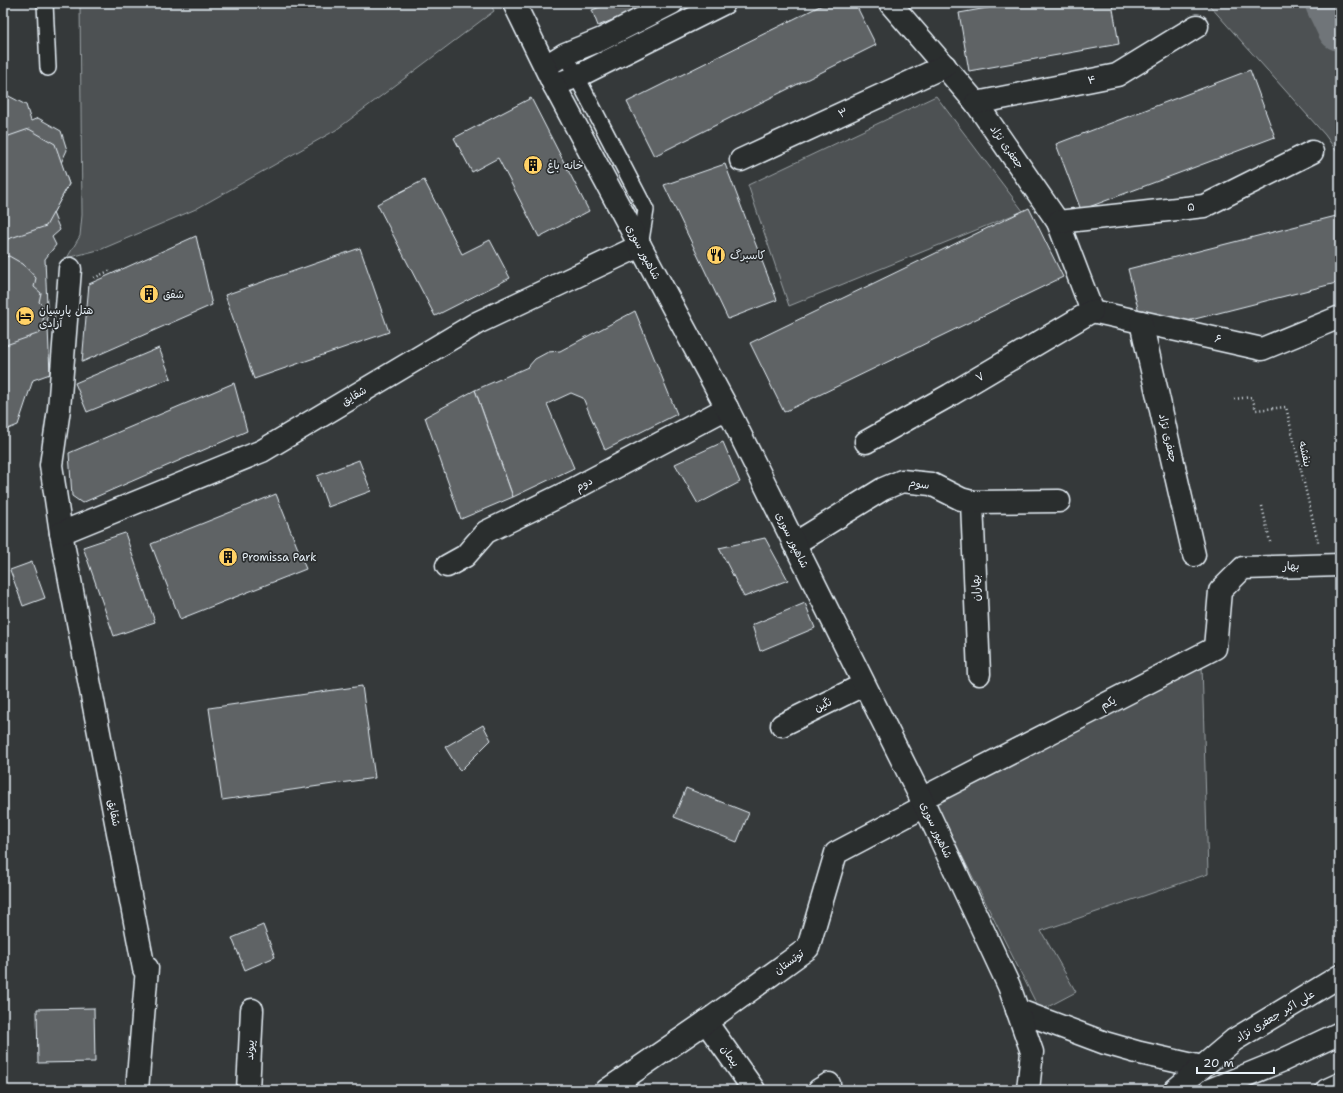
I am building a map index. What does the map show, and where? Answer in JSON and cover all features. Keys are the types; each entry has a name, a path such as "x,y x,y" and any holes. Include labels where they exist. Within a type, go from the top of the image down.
{"main road":[{"name":"شاهپور سوری","path":"514,3 550,75 727,408 863,685 923,803 1008,986 1017,1010 1032,1052 1028,1090"},
{"path":"550,75 565,54 602,39 672,3"},
{"path":"550,75 576,77 702,8 724,3"},
{"name":"جعفری نژاد","path":"890,3 976,102 1058,222 1092,311"},
{"name":"۴","path":"976,102 1117,75 1197,26"},
{"name":"۳","path":"741,160 944,66"},
{"name":"۵","path":"1058,222 1204,206 1312,152"},
{"name":"شقایق","path":"61,533 262,451 477,323 640,246"},
{"name":"شقایق","path":"70,269 60,409 51,465 61,533 144,969 147,968 137,1090"},
{"name":"۶","path":"1092,311 1262,349 1340,317"},
{"name":"۷","path":"866,442 1092,311"},
{"name":"جعفری نژاد","path":"1141,322 1194,555"},
{"name":"دوم","path":"447,566 465,556 486,532 572,490 727,408"},
{"name":"سوم","path":"794,544 883,489 902,481 931,484 961,499 972,502 1059,501"},
{"name":"بهاران","path":"972,502 979,674"},
{"name":"بهار","path":"1243,568 1332,565"},
{"name":"یکم","path":"923,803 1214,648 1220,591 1243,568"},
{"name":"نگین","path":"782,725 863,685"},
{"name":"توتستان","path":"607,1090 706,1022 808,948 836,853 923,803"},
{"name":"علی اکبر جعفری نژاد","path":"1175,1090 1234,1040 1340,976"},
{"name":"پیوند","path":"248,1090 252,1010"},
{"path":"1017,1010 1105,1043 1140,1054 1202,1067"},
{"name":"پیمان","path":"706,1022 754,1090"},
{"path":"1210,1090 1281,1061 1340,1033"},
{"path":"1327,1090 1340,1084"}],"lane":[{"path":"45,3 48,68"},
{"path":"565,54 646,210 640,246"}],"path":[{"name":"بنفشه","path":"1234,399 1252,397 1256,410 1286,407 1332,565"},
{"path":"1262,506 1275,566"}],"shaded area":[{"path":"80,3 490,3 494,11 336,130 196,209 102,249 67,258 80,236 82,215"},
{"path":"1204,3 1340,3 1340,156 1325,135 1210,6"},
{"path":"936,96 1023,211 789,306 748,185"},
{"path":"1202,664 1208,874 1041,931 1076,992 1040,1011 935,802"}],"building":[{"path":"611,3 645,3 646,6 598,26 592,10"},
{"path":"826,3 855,3 876,45 654,156 627,102"},
{"path":"1015,3 1112,3 1119,44 969,71 959,13"},
{"path":"1250,70 1275,137 1081,210 1056,144"},
{"name":"هتل پارسیان آزادی","path":"3,93 26,105 31,121 38,118 61,131 67,150 61,163 69,184 53,213 60,230 52,237 56,245 45,259 50,374 33,380 18,425 3,431"},
{"name":"خانه باغ","path":"531,98 589,211 539,237 498,158 472,172 454,138"},
{"path":"29,129 55,144 69,184 46,226 5,240 3,239 3,138"},
{"path":"725,164 777,300 728,319 664,185"},
{"path":"424,180 462,254 490,240 510,278 435,316 377,204"},
{"path":"1029,208 1063,277 784,412 750,343"},
{"path":"1340,215 1340,282 1144,332 1128,269"},
{"name":"شفق","path":"196,236 212,305 82,362 89,284"},
{"path":"360,248 389,332 254,379 225,295"},
{"path":"9,256 23,264 36,278 34,287 41,293 39,302 44,307 44,316 40,333 3,346 3,258"},
{"path":"635,311 677,414 605,450 583,398 571,393 547,404 574,468 513,497 475,390 528,367 535,359 548,352 560,351"},
{"path":"159,348 171,378 87,412 75,383"},
{"path":"234,383 247,431 82,503 72,496 69,453"},
{"path":"475,390 513,497 461,519 425,417"},
{"path":"723,442 740,482 698,504 675,464"},
{"path":"359,460 371,491 328,507 317,476"},
{"name":"Promissa Park","path":"276,494 306,569 180,619 151,544"},
{"path":"125,533 155,622 114,636 83,547"},
{"path":"765,538 788,580 744,597 719,548"},
{"path":"32,562 45,598 23,606 10,570"},
{"path":"805,603 815,628 760,651 752,625"},
{"path":"362,686 375,778 222,800 209,708"},
{"path":"483,725 491,740 460,771 445,747"},
{"path":"686,788 749,813 737,842 674,817"},
{"path":"263,925 275,957 245,970 232,938"},
{"path":"94,1008 95,1062 38,1063 37,1009"}],"waterway":[{"path":"1328,3 1340,28"}],"place":[{"name":"خانه باغ","path":"533,165"},
{"name":"کاسبرگ","path":"716,255"},
{"name":"شفق","path":"149,294"},
{"name":"هتل پارسیان آزادی","path":"25,316"},
{"name":"Promissa Park","path":"228,557"}]}
